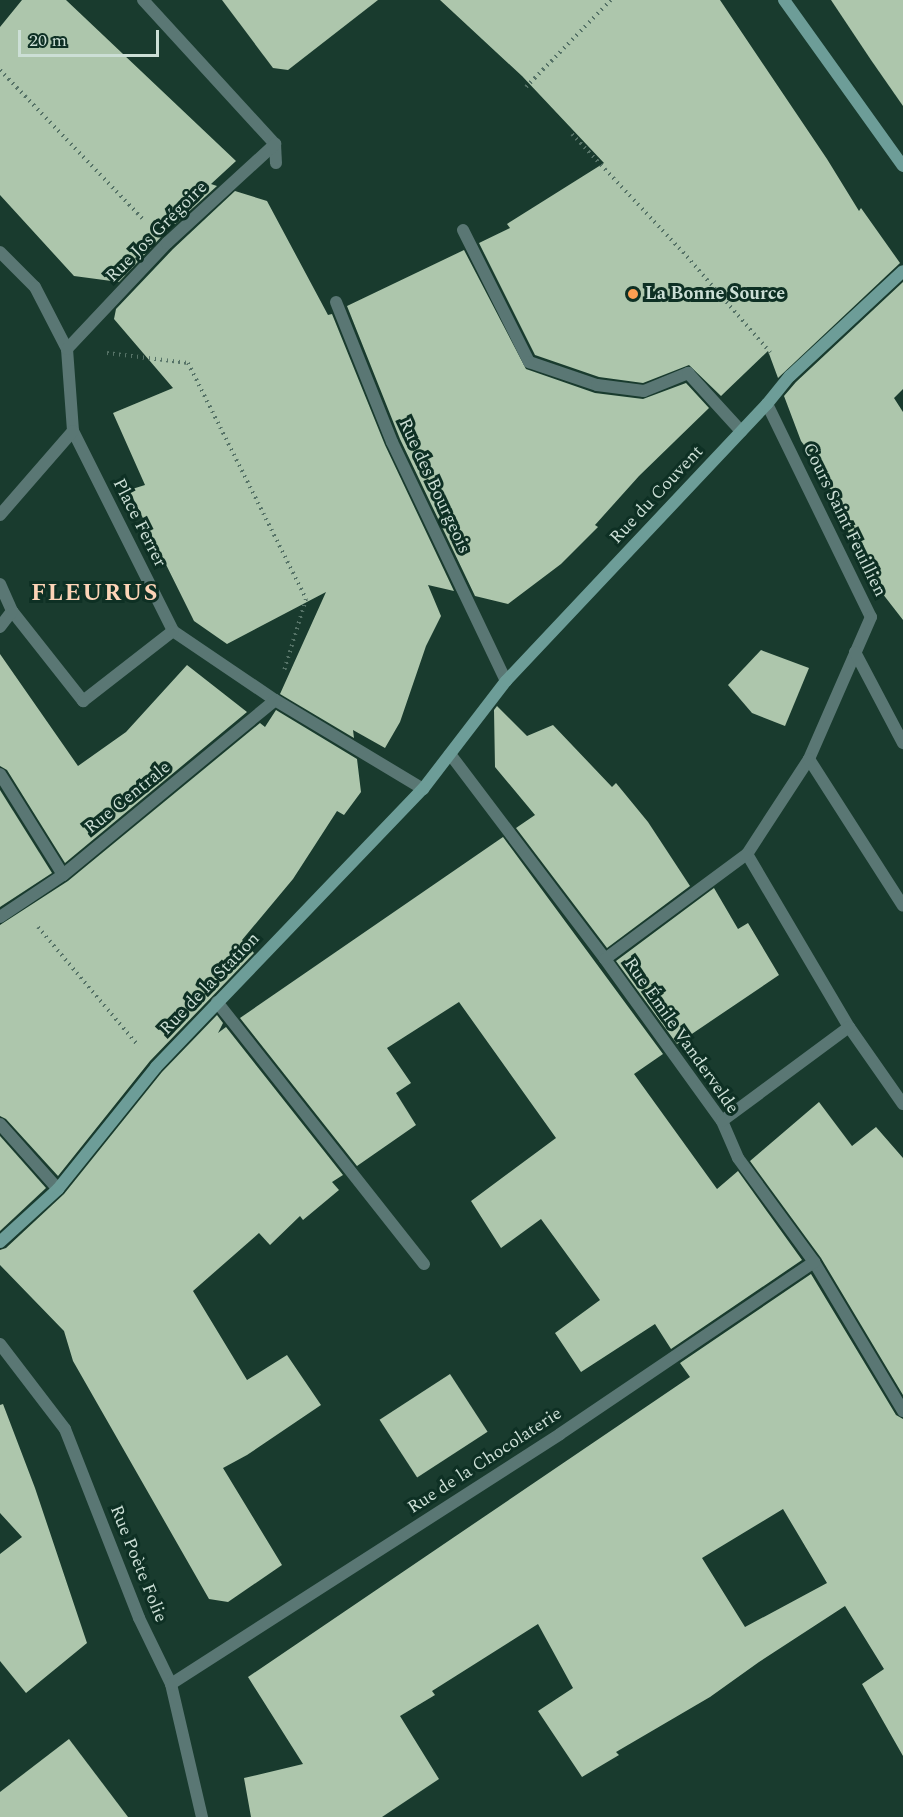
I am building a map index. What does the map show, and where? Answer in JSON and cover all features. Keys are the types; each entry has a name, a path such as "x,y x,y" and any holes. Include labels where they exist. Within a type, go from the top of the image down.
{"main road":[{"path":"784,0 903,166"},
{"name":"Rue du Couvent","path":"450,754 506,681 767,404 790,376 903,271"},
{"name":"Rue de la Station","path":"0,1242 58,1189 156,1067 423,789 450,754"}],"street":[{"path":"143,0 275,144 276,163"},
{"name":"Rue Jos Grégoire","path":"67,349 167,243 275,144"},
{"path":"463,230 529,362 597,385 644,391 688,373 741,431"},
{"name":"Place Ferrer","path":"0,252 35,287 67,349 73,431 173,631 275,700 423,789"},
{"name":"Rue des Bourgeois","path":"336,302 392,442 506,681"},
{"name":"Cours Saint Feuillien","path":"605,959 747,854 809,759 871,617 767,404"},
{"path":"0,515 73,431"},
{"path":"0,584 12,611 83,701 173,631"},
{"path":"0,627 12,611"},
{"path":"855,652 903,743"},
{"name":"Rue Centrale","path":"0,917 63,875 275,700"},
{"name":"Rue Émile Vandervelde","path":"450,754 605,959 722,1121 738,1158 814,1262 903,1411"},
{"path":"809,759 903,906"},
{"path":"0,774 63,875"},
{"path":"747,854 849,1027 903,1104"},
{"path":"217,1002 424,1264"},
{"path":"722,1121 849,1027"},
{"path":"0,1124 58,1189"},
{"name":"Rue de la Chocolaterie","path":"171,1684 560,1434 814,1262"},
{"name":"Rue Poète Folie","path":"0,1344 65,1429 139,1618 171,1684 202,1817"}],"path":[{"path":"526,87 611,0"},
{"path":"0,70 167,243"},
{"path":"572,134 683,252 790,376"},
{"path":"67,349 188,363 306,599 275,700"},
{"path":"19,904 156,1067"}],"building":[{"path":"22,0 66,0 236,161 211,184 217,186 161,237 119,282 74,276 0,195 0,27"},
{"path":"222,0 378,0 288,70 273,68"},
{"path":"440,0 720,0 827,159 859,211 861,208 900,263 778,378 768,351 721,396 689,365 643,383 599,377 535,355 479,243 510,228 507,224 604,163 522,76"},
{"path":"831,0 903,0 903,106 871,60"},
{"path":"235,191 267,201 328,315 332,314 385,445 454,591 428,585 441,616 426,646 400,722 385,748 353,730 354,738 280,694 326,592 227,644 194,621 129,490 145,485 113,413 173,388 114,319 116,309 173,249"},
{"path":"464,250 526,369 595,393 643,399 686,383 709,408 639,476 595,525 598,527 561,564 508,604 475,596 400,439 347,306"},
{"path":"903,282 903,389 894,398 903,412 903,620 865,571 821,468 801,441 784,396 796,382"},
{"path":"761,650 809,668 785,726 752,713 728,685"},
{"path":"0,654 78,766 126,732 187,665 247,712 65,863 7,770 0,766"},
{"path":"497,706 527,736 553,725 612,787 616,783 648,822 690,886 607,948 516,828 535,815 495,767 494,710"},
{"path":"276,710 357,759 361,792 344,815 337,811 293,879 242,940 254,953 150,1061 58,1176 6,1119 0,1116 0,925 68,881 260,723 265,727"},
{"path":"0,790 52,873 0,907"},
{"path":"503,837 663,1054 634,1074 717,1189 738,1171 802,1260 671,1349 655,1324 581,1372 555,1333 600,1300 541,1219 501,1248 471,1201 556,1138 459,1002 387,1048 411,1083 396,1093 416,1125 357,1166 240,1018"},
{"path":"714,888 738,929 748,923 779,975 677,1044 616,961"},
{"path":"217,1015 223,1023 218,1033 226,1027 343,1175 332,1182 339,1190 303,1220 300,1216 270,1245 259,1233 193,1291 247,1380 287,1355 321,1405 247,1455 223,1468 282,1565 228,1602 209,1599 73,1361 64,1331 0,1265 0,1250 6,1248 64,1194 162,1072"},
{"path":"819,1102 852,1146 876,1127 903,1158 903,1395 821,1258 750,1161"},
{"path":"0,1136 46,1188 0,1231"},
{"path":"811,1274 896,1415 903,1419 903,1756 862,1684 884,1669 845,1606 710,1697 616,1752 619,1755 582,1777 538,1711 573,1688 538,1624 432,1691 435,1695 400,1716 439,1779 382,1817 251,1817 244,1778 303,1764 248,1677 690,1377 680,1363","holes":["783,1509 827,1583 745,1627 702,1558"]},
{"path":"450,1374 488,1432 417,1478 380,1420"},
{"path":"3,1404 35,1488 87,1643 26,1693 0,1661 0,1554 22,1537 0,1513 0,1405"},
{"path":"69,1739 128,1817 0,1817 0,1792"}],"place":[{"name":"La Bonne Source","path":"633,294"}],"district":[{"name":"FLEURUS","path":"95,594"}]}
